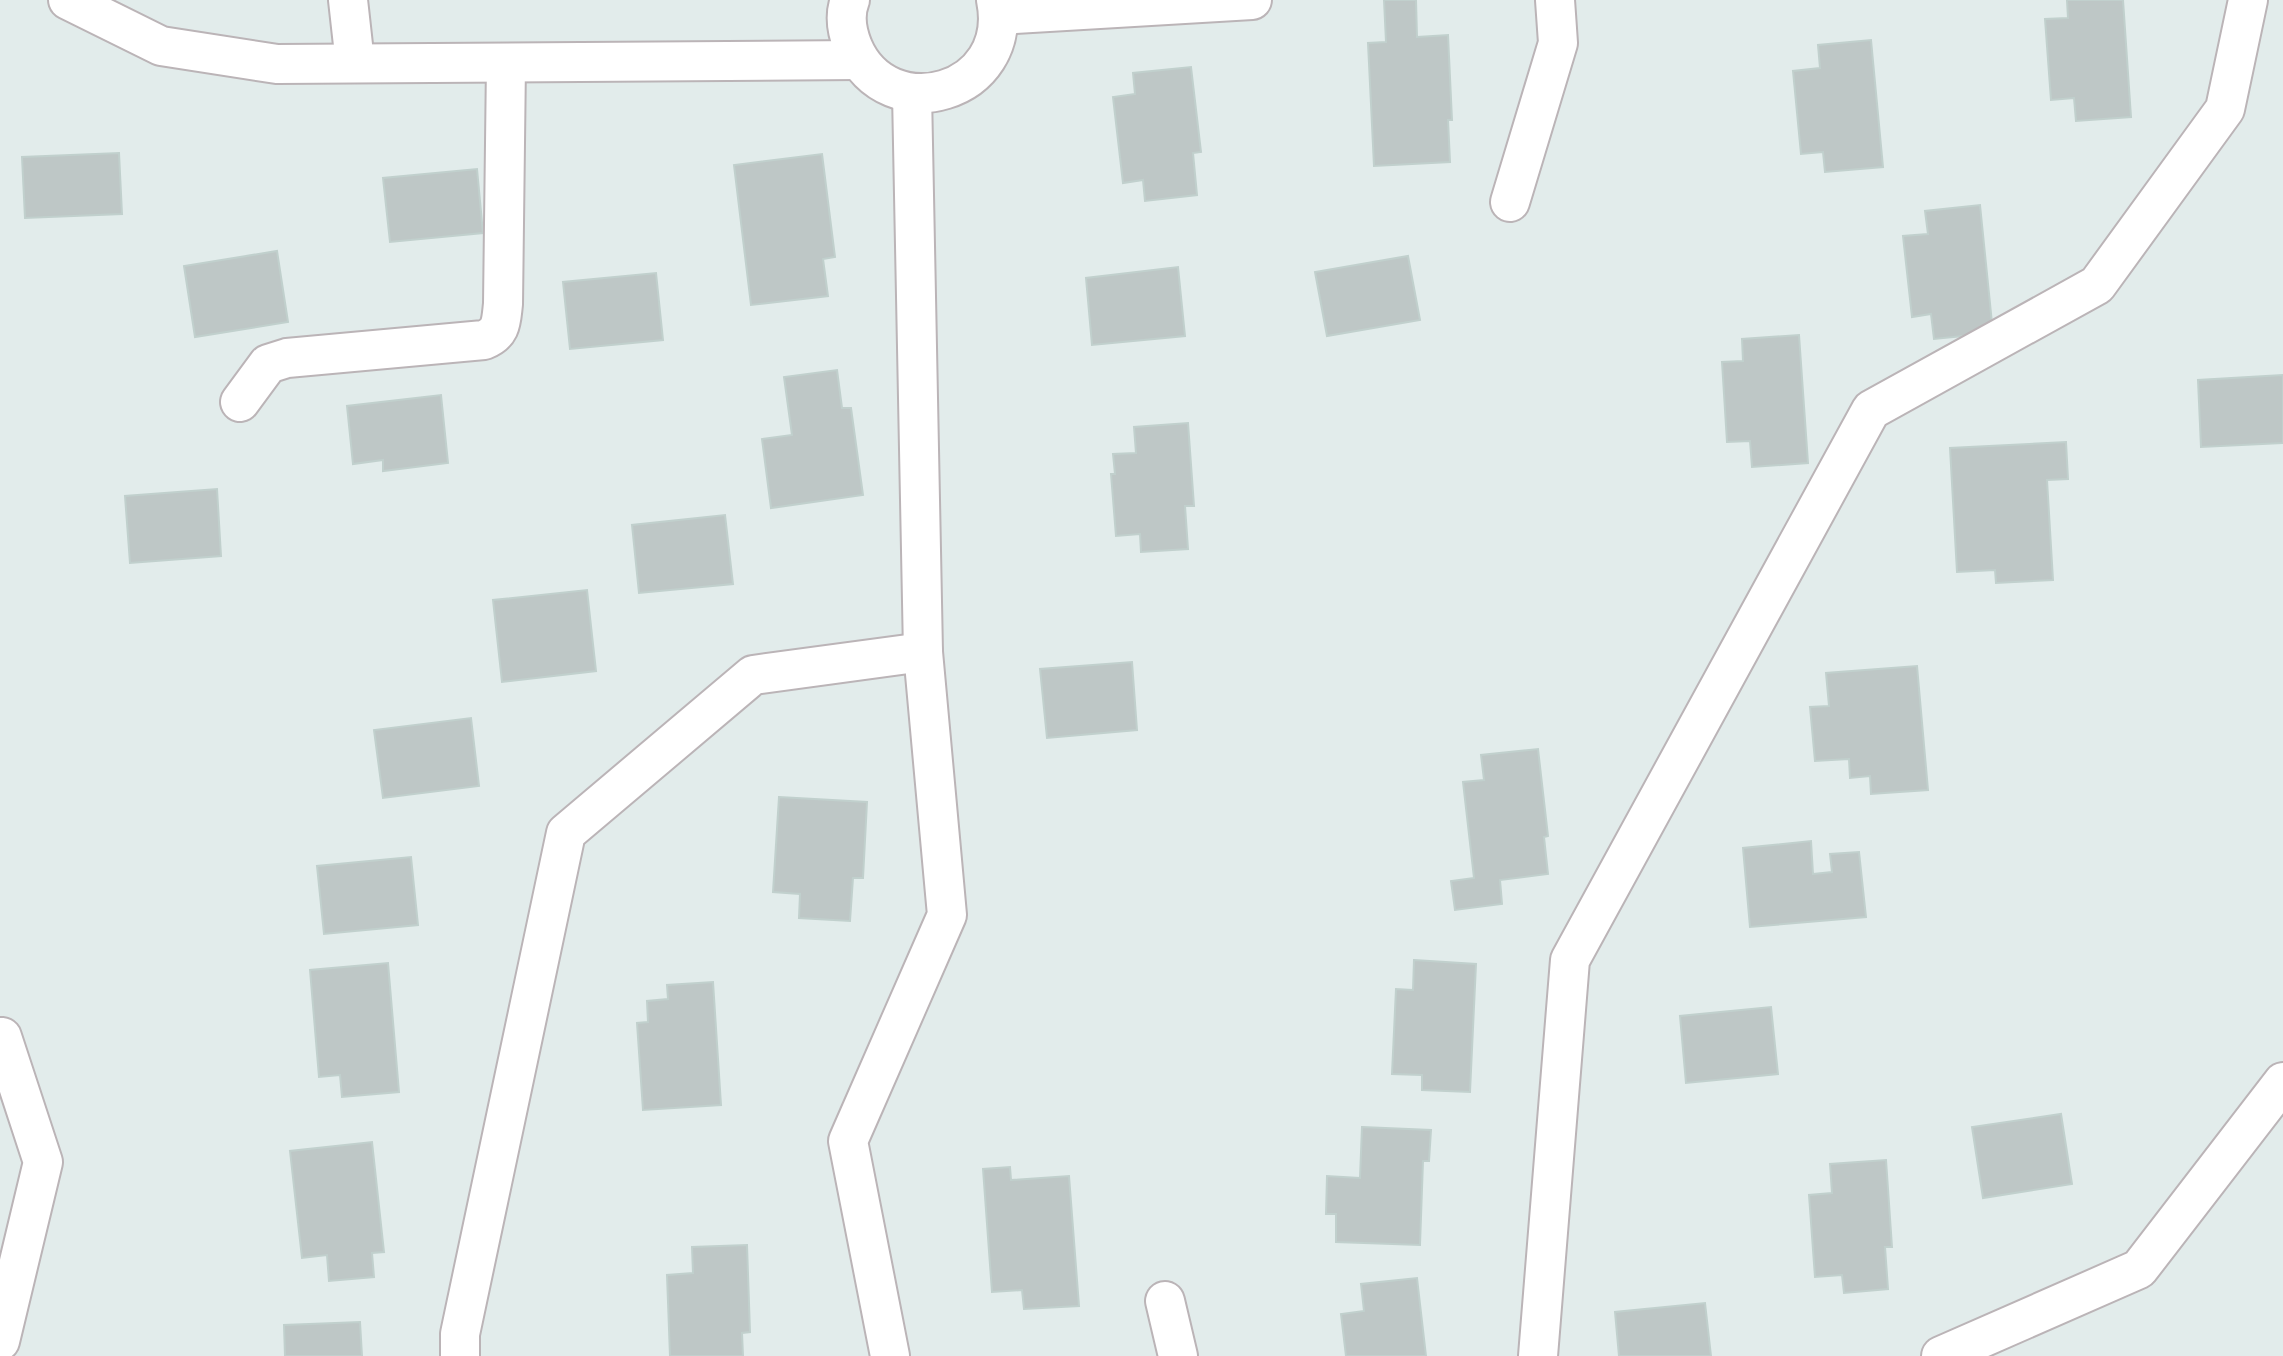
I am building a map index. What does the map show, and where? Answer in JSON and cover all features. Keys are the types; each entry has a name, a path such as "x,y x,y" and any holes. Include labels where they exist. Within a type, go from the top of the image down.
{"street":[{"path":"68,0 161,46 277,64 859,60"},
{"path":"348,0 355,64"},
{"path":"850,0 846,9 848,36 859,60 877,79 912,93 939,92 963,83 983,65 995,41 997,7 1252,0"},
{"path":"1510,202 1558,43 1555,0"},
{"path":"1538,1356 1570,960 1871,410 2097,285 2225,109 2248,0"},
{"path":"240,402 268,364 287,358 484,340 501,328 506,63"},
{"path":"890,1356 848,1141 947,915 923,652 912,93"},
{"path":"460,1356 460,1334 566,834 752,675 923,652"},
{"path":"0,1341 43,1162 2,1037"},
{"path":"1941,1356 2139,1269 2283,1082"},
{"path":"1165,1301 1178,1356"}],"building":[{"path":"1384,0 1416,0 1417,37 1448,35 1452,120 1448,120 1450,162 1374,166 1368,43 1386,42"},
{"path":"2067,0 2123,0 2131,117 2076,121 2074,98 2051,100 2045,19 2068,18"},
{"path":"1871,40 1883,167 1825,172 1823,152 1801,154 1793,71 1820,68 1818,45"},
{"path":"1191,67 1201,152 1193,153 1197,195 1145,201 1143,180 1123,183 1113,97 1135,94 1133,73"},
{"path":"119,153 122,214 25,218 22,157"},
{"path":"822,154 835,257 823,259 828,296 751,305 734,165"},
{"path":"477,169 483,233 390,242 383,178"},
{"path":"1980,205 1993,333 1934,339 1931,314 1912,317 1903,236 1928,234 1925,211"},
{"path":"277,251 288,322 195,337 184,266"},
{"path":"1408,256 1420,320 1327,336 1315,272"},
{"path":"1178,267 1185,336 1092,345 1086,278"},
{"path":"656,273 663,340 570,349 563,282"},
{"path":"1799,335 1808,463 1752,467 1750,441 1727,442 1722,362 1743,361 1742,339"},
{"path":"837,370 842,408 851,408 863,495 771,508 762,439 792,435 784,377"},
{"path":"2283,375 2283,443 2201,447 2198,380"},
{"path":"441,395 448,463 383,471 383,460 353,464 347,406"},
{"path":"1188,423 1194,506 1185,506 1188,549 1141,552 1140,534 1116,536 1111,474 1115,474 1113,454 1136,453 1134,427"},
{"path":"2066,442 2068,479 2047,480 2053,580 1996,583 1995,570 1957,572 1950,448"},
{"path":"217,489 221,556 130,563 125,496"},
{"path":"725,515 733,584 639,593 632,525"},
{"path":"587,590 596,671 502,682 493,600"},
{"path":"1132,662 1137,730 1047,738 1040,669"},
{"path":"1917,666 1928,790 1871,794 1870,776 1850,778 1849,759 1815,761 1810,707 1829,706 1826,673"},
{"path":"471,718 479,786 383,798 374,730"},
{"path":"1538,749 1548,836 1544,837 1548,874 1500,880 1502,904 1455,910 1451,881 1474,878 1463,782 1484,780 1481,755"},
{"path":"779,797 867,802 863,878 853,878 850,921 799,918 800,894 773,892"},
{"path":"1811,841 1813,874 1832,872 1830,854 1859,852 1866,917 1750,927 1743,848"},
{"path":"411,857 418,925 324,934 317,866"},
{"path":"1414,960 1476,964 1470,1092 1422,1090 1422,1075 1392,1074 1396,989 1413,990"},
{"path":"388,963 399,1092 342,1097 340,1075 319,1077 310,970"},
{"path":"713,982 721,1105 643,1110 637,1023 648,1022 647,1001 668,999 667,985"},
{"path":"1771,1007 1778,1074 1686,1083 1680,1016"},
{"path":"2061,1114 2072,1184 1983,1198 1972,1127"},
{"path":"1362,1127 1431,1130 1429,1161 1423,1161 1420,1245 1336,1242 1336,1214 1326,1214 1327,1176 1360,1178"},
{"path":"372,1142 384,1252 372,1253 374,1277 329,1281 327,1255 302,1258 290,1151"},
{"path":"1886,1160 1892,1247 1885,1247 1888,1289 1844,1293 1842,1275 1815,1277 1809,1195 1832,1193 1830,1164"},
{"path":"1010,1167 1011,1180 1069,1176 1079,1306 1024,1309 1022,1290 992,1292 983,1169"},
{"path":"747,1245 750,1332 742,1333 743,1356 670,1356 667,1275 693,1273 692,1247"},
{"path":"1417,1278 1426,1356 1346,1356 1341,1314 1364,1311 1361,1284"},
{"path":"1705,1303 1711,1356 1619,1356 1615,1312"},
{"path":"360,1322 362,1356 285,1356 284,1325"}]}
